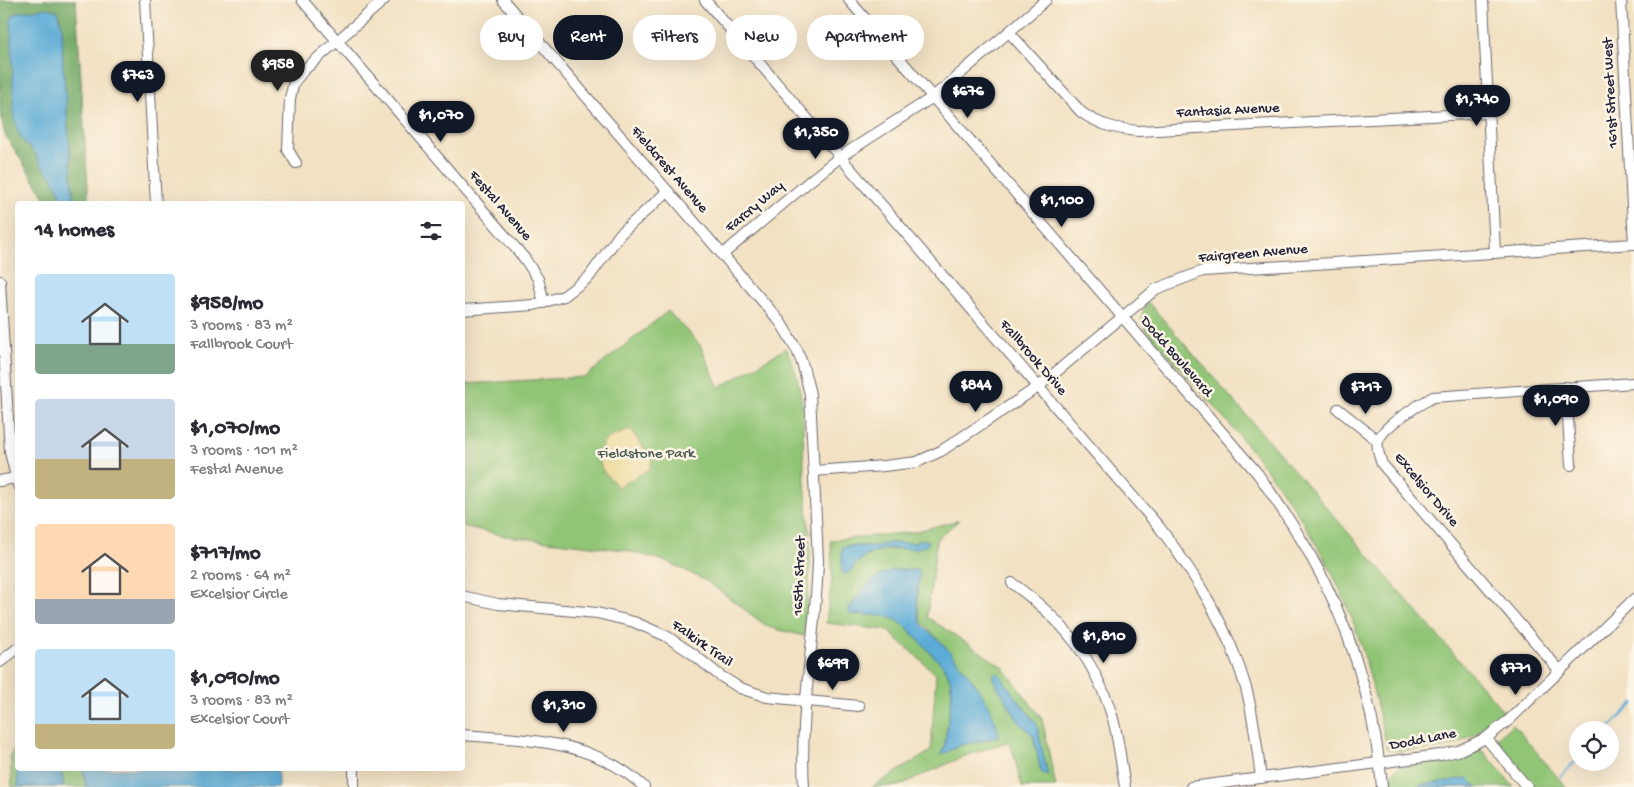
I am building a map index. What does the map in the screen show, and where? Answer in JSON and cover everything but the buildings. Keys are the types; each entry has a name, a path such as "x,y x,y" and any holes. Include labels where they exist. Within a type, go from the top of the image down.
{"street":[{"path":"145,0 156,201"},
{"name":"Festal Avenue","path":"302,0 525,259 538,279 544,303"},
{"path":"296,163 288,150 291,90 294,82 304,70 384,0"},
{"name":"Fieldcrest Avenue","path":"503,0 781,323 797,350 803,366"},
{"name":"Fallbrook Drive","path":"705,0 1160,528 1186,563 1212,606 1228,640 1246,688 1256,736 1261,778"},
{"name":"Dodd Boulevard","path":"849,0 1258,474 1288,517 1310,553 1341,620 1359,669 1381,763 1382,787"},
{"name":"Farcry Way","path":"722,255 840,158 933,97 1046,0"},
{"path":"1483,0 1495,253"},
{"name":"161st Street West","path":"1621,0 1634,244"},
{"name":"Fantasia Avenue","path":"1009,32 1081,112 1094,121 1113,128 1138,131 1488,113"},
{"path":"465,310 524,306 544,303 564,296 590,277 620,234 668,191"},
{"name":"Fairgreen Avenue","path":"814,470 917,462 941,451 1038,387 1156,289 1203,271 1634,244"},
{"path":"0,280 10,452 15,476"},
{"name":"165th Street","path":"803,366 810,394 818,560 806,702 803,752 804,787"},
{"name":"Excelsior Drive","path":"1560,671 1382,464 1378,452 1378,441 1384,432 1412,409 1432,397 1634,383"},
{"path":"1566,387 1571,465"},
{"path":"1338,409 1378,441"},
{"path":"0,481 15,481"},
{"path":"1012,583 1052,615 1067,632 1089,663 1113,720 1125,787"},
{"name":"Falkirk Trail","path":"465,597 498,604 597,613 634,622 666,636 740,688 767,697 859,706"},
{"name":"Dodd Lane","path":"1191,787 1381,763 1458,751 1486,738 1509,720 1634,599"},
{"path":"0,662 15,650"},
{"path":"465,735 569,746 610,761 644,787"},
{"path":"1486,738 1527,787"},
{"path":"354,771 354,787"}],"green space":[{"path":"0,0 76,0 89,201 74,201 62,28 23,141 35,153 40,163 52,177 64,201 47,201 5,135 0,112"},
{"path":"1148,302 1505,713 1476,734 1452,745 1403,751 1393,751 1387,748 1358,636 1344,599 1326,561 1305,525 1256,456 1145,329 1142,315"},
{"name":"Fieldstone Park","path":"668,311 700,345 719,388 786,348 797,378 803,421 804,468 810,542 810,576 804,636 768,627 708,582 668,562 625,550 505,536 465,526 465,384 585,377"},
{"path":"959,520 937,539 927,617 1003,667 1042,719 1056,787 1022,787 1010,741 965,756 898,786 872,787 931,751 936,674 887,630 826,623 832,576 831,540 914,532","holes":["919,540 919,548 880,551 864,558 849,572 844,546 915,543","894,570 919,570 917,601 921,621 957,660 991,711 993,718 990,738 961,745 941,754 944,748 952,692 946,669 905,626 896,620 887,616 848,610 867,585","1016,699 1037,725 1041,772 1033,735 1018,721"]},
{"path":"1513,724 1566,787 1532,787 1497,743 1498,737"},
{"path":"15,748 15,771 83,771 86,787 12,787 10,755"},
{"path":"1477,750 1484,752 1514,787 1391,787 1392,773 1403,765 1445,760"}],"sand":[{"path":"630,429 652,459 650,469 617,487 601,468 599,458 601,448 611,437"}],"water":[{"path":"47,8 58,11 62,28 74,201 64,201 52,177 40,163 35,153 23,141 17,130 14,117 11,21 13,15 20,12"},
{"path":"919,540 927,540 929,543 925,546 908,549 886,549 874,552 863,558 847,573 842,572 842,548 844,546 915,543"},
{"path":"894,570 920,570 917,601 921,623 959,662 976,686 991,710 999,736 961,745 941,755 944,748 952,692 946,669 905,626 896,620 886,616 850,614 848,610 867,585 879,576"},
{"path":"998,673 1037,725 1048,776 1041,772 1033,735 1018,721 993,679 993,674"},
{"path":"17,771 61,771 64,787 18,787"},
{"path":"83,771 278,771 278,787 86,787"},
{"path":"1467,778 1477,787 1419,787 1420,785"}],"waterway":[{"path":"1616,721 1634,703"},
{"path":"1561,776 1569,768"}]}
